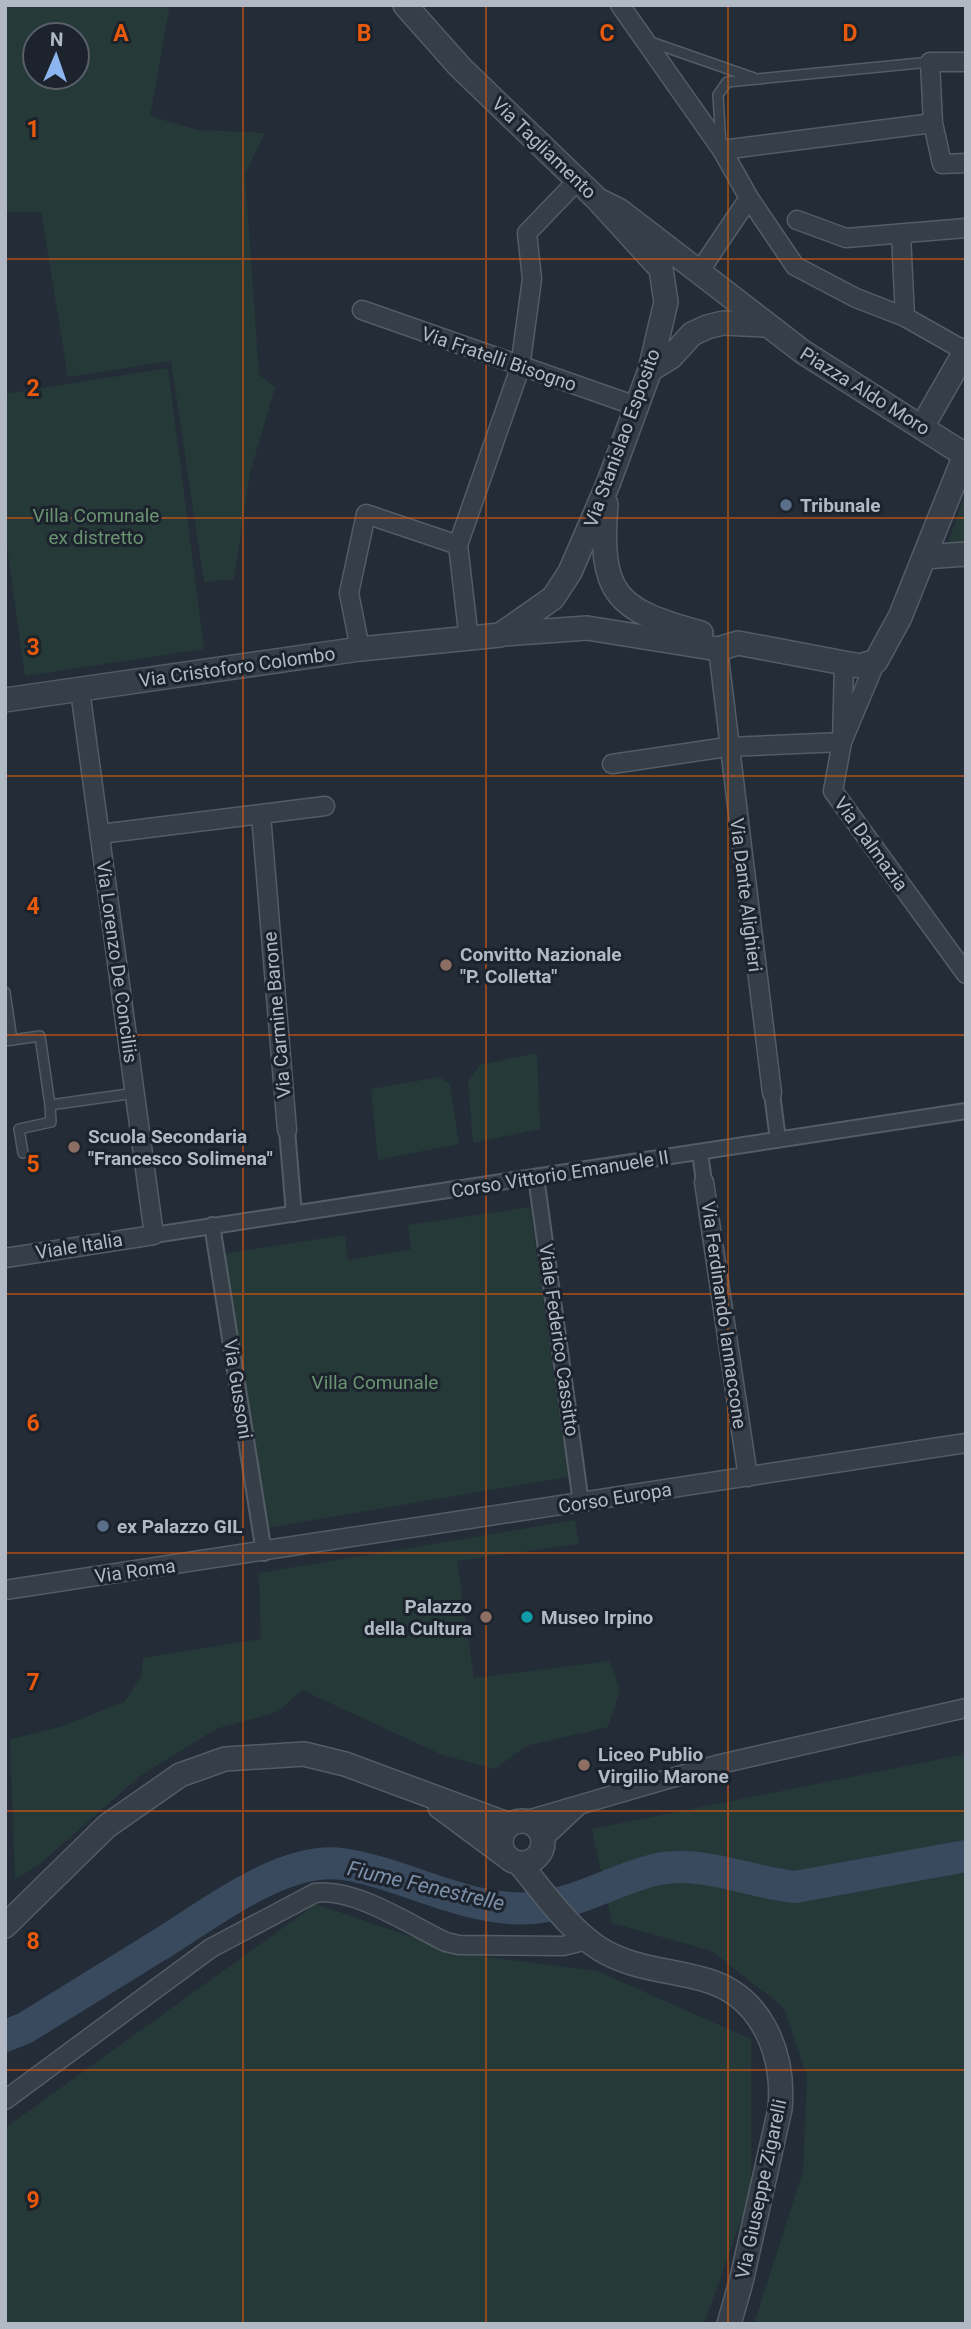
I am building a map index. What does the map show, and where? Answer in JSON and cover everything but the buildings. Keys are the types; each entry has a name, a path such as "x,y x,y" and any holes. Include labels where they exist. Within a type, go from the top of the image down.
{"street":[{"name":"Via Tagliamento","path":"405,5 460,67 577,181 598,200 620,211 699,272"},
{"path":"620,5 660,66 722,150 749,198 795,266 856,298 905,317 964,359 922,427"},
{"path":"966,62 930,62 933,123 942,164 966,163"},
{"path":"722,150 933,123"},
{"path":"468,640 458,545 520,368 532,279 527,233 577,181"},
{"path":"699,272 749,198"},
{"name":"Via Stanislao Esposito","path":"468,640 500,635 553,598 570,572 608,484 650,370 666,302 664,277 654,261 598,200"},
{"path":"797,220 846,238 966,228"},
{"path":"901,234 905,317"},
{"name":"Piazza Aldo Moro","path":"699,272 765,325 965,455"},
{"name":"Via Fratelli Bisogno","path":"362,310 520,368 636,406"},
{"path":"650,370 671,357 692,334 707,327 723,323 765,325"},
{"path":"500,635 587,628 860,666 876,661 900,617 965,455"},
{"path":"608,484 602,550 607,576 623,600 653,620 728,646"},
{"path":"360,649 349,593 366,514 458,545"},
{"path":"924,557 966,554"},
{"name":"Via Cristoforo Colombo","path":"5,700 360,649 468,640"},
{"name":"Via Dante Alighieri","path":"728,646 727,747 778,1140"},
{"name":"Via Dalmazia","path":"876,661 842,742 832,791 966,974"},
{"path":"612,764 727,747 842,742 844,663"},
{"name":"Via Lorenzo De Conciliis","path":"80,690 154,1235"},
{"path":"100,834 325,806"},
{"name":"Via Carmine Barone","path":"261,815 294,1214"},
{"name":"Corso Vittorio Emanuele II","path":"154,1235 966,1111"},
{"name":"Via Ferdinando Iannaccone","path":"700,1152 747,1477"},
{"name":"Viale Federico Cassitto","path":"537,1177 581,1503"},
{"name":"Via Gussoni","path":"212,1225 264,1553"},
{"name":"Viale Italia","path":"5,1258 154,1235"},
{"name":"Corso Europa","path":"264,1553 966,1443"},
{"name":"Via Roma","path":"5,1590 264,1553"},
{"path":"583,1802 542,1845 531,1862 512,1860 502,1837 517,1823 583,1802 667,1779 966,1708"},
{"path":"5,1926 118,1818 180,1775 225,1759 304,1754 345,1764 426,1797 537,1827 542,1845 546,1895"},
{"name":"Via Giuseppe Zigarelli","path":"426,1797 512,1860 582,1935 613,1956 706,1980 728,1990 751,2006 778,2055 783,2082 780,2109 729,2324"},
{"path":"5,2100 211,1948 315,1893 330,1891 349,1895 446,1942 459,1945 563,1946 582,1935"}],"lane":[{"path":"643,40 759,79"},
{"path":"722,150 718,95 727,82 930,62"},
{"path":"5,992 9,1041 40,1036 50,1105 51,1122 19,1129 23,1153"},
{"path":"50,1105 135,1093"}],"green space":[{"path":"5,5 170,5 150,116 198,130 265,133 245,174 259,375 275,387 250,473 234,579 204,582 171,361 68,377 41,212 5,212"},
{"name":"Villa Comunale ex distretto","path":"168,368 204,649 25,676 5,533 5,394"},
{"path":"966,491 966,548 951,545 949,540"},
{"path":"537,1053 540,1129 473,1143 468,1082 480,1065"},
{"path":"439,1077 450,1084 459,1144 378,1160 371,1089"},
{"name":"Villa Comunale","path":"530,1207 568,1477 266,1528 222,1254 345,1235 348,1260 411,1249 408,1225"},
{"path":"575,1520 579,1544 457,1561 474,1678 610,1661 620,1691 608,1727 526,1746 495,1769 442,1755 302,1690 277,1712 216,1729 140,1776 41,1863 15,1880 10,1739 60,1727 124,1702 141,1677 143,1658 261,1639 259,1573"},
{"path":"966,1754 966,2324 754,2324 803,2171 807,2076 784,2008 712,1951 612,1923 592,1829"},
{"path":"316,1904 458,1953 597,1971 751,2039 751,2192 704,2324 5,2324 5,2128"}],"waterway":[{"name":"Fiume Fenestrelle","path":"5,2036 25,2028 245,1891 294,1869 319,1864 342,1864 366,1869 484,1904 533,1908 564,1902 639,1874 672,1867 707,1869 795,1887 966,1856"}],"place":[{"name":"Tribunale","path":"786,505"},
{"name":"Convitto Nazionale \"P. Colletta\"","path":"446,965"},
{"name":"Scuola Secondaria \"Francesco Solimena\"","path":"74,1147"},
{"name":"ex Palazzo GIL","path":"103,1526"},
{"name":"Palazzo della Cultura","path":"486,1617"},
{"name":"Museo Irpino","path":"527,1617"},
{"name":"Liceo Publio Virgilio Marone","path":"584,1765"}]}
